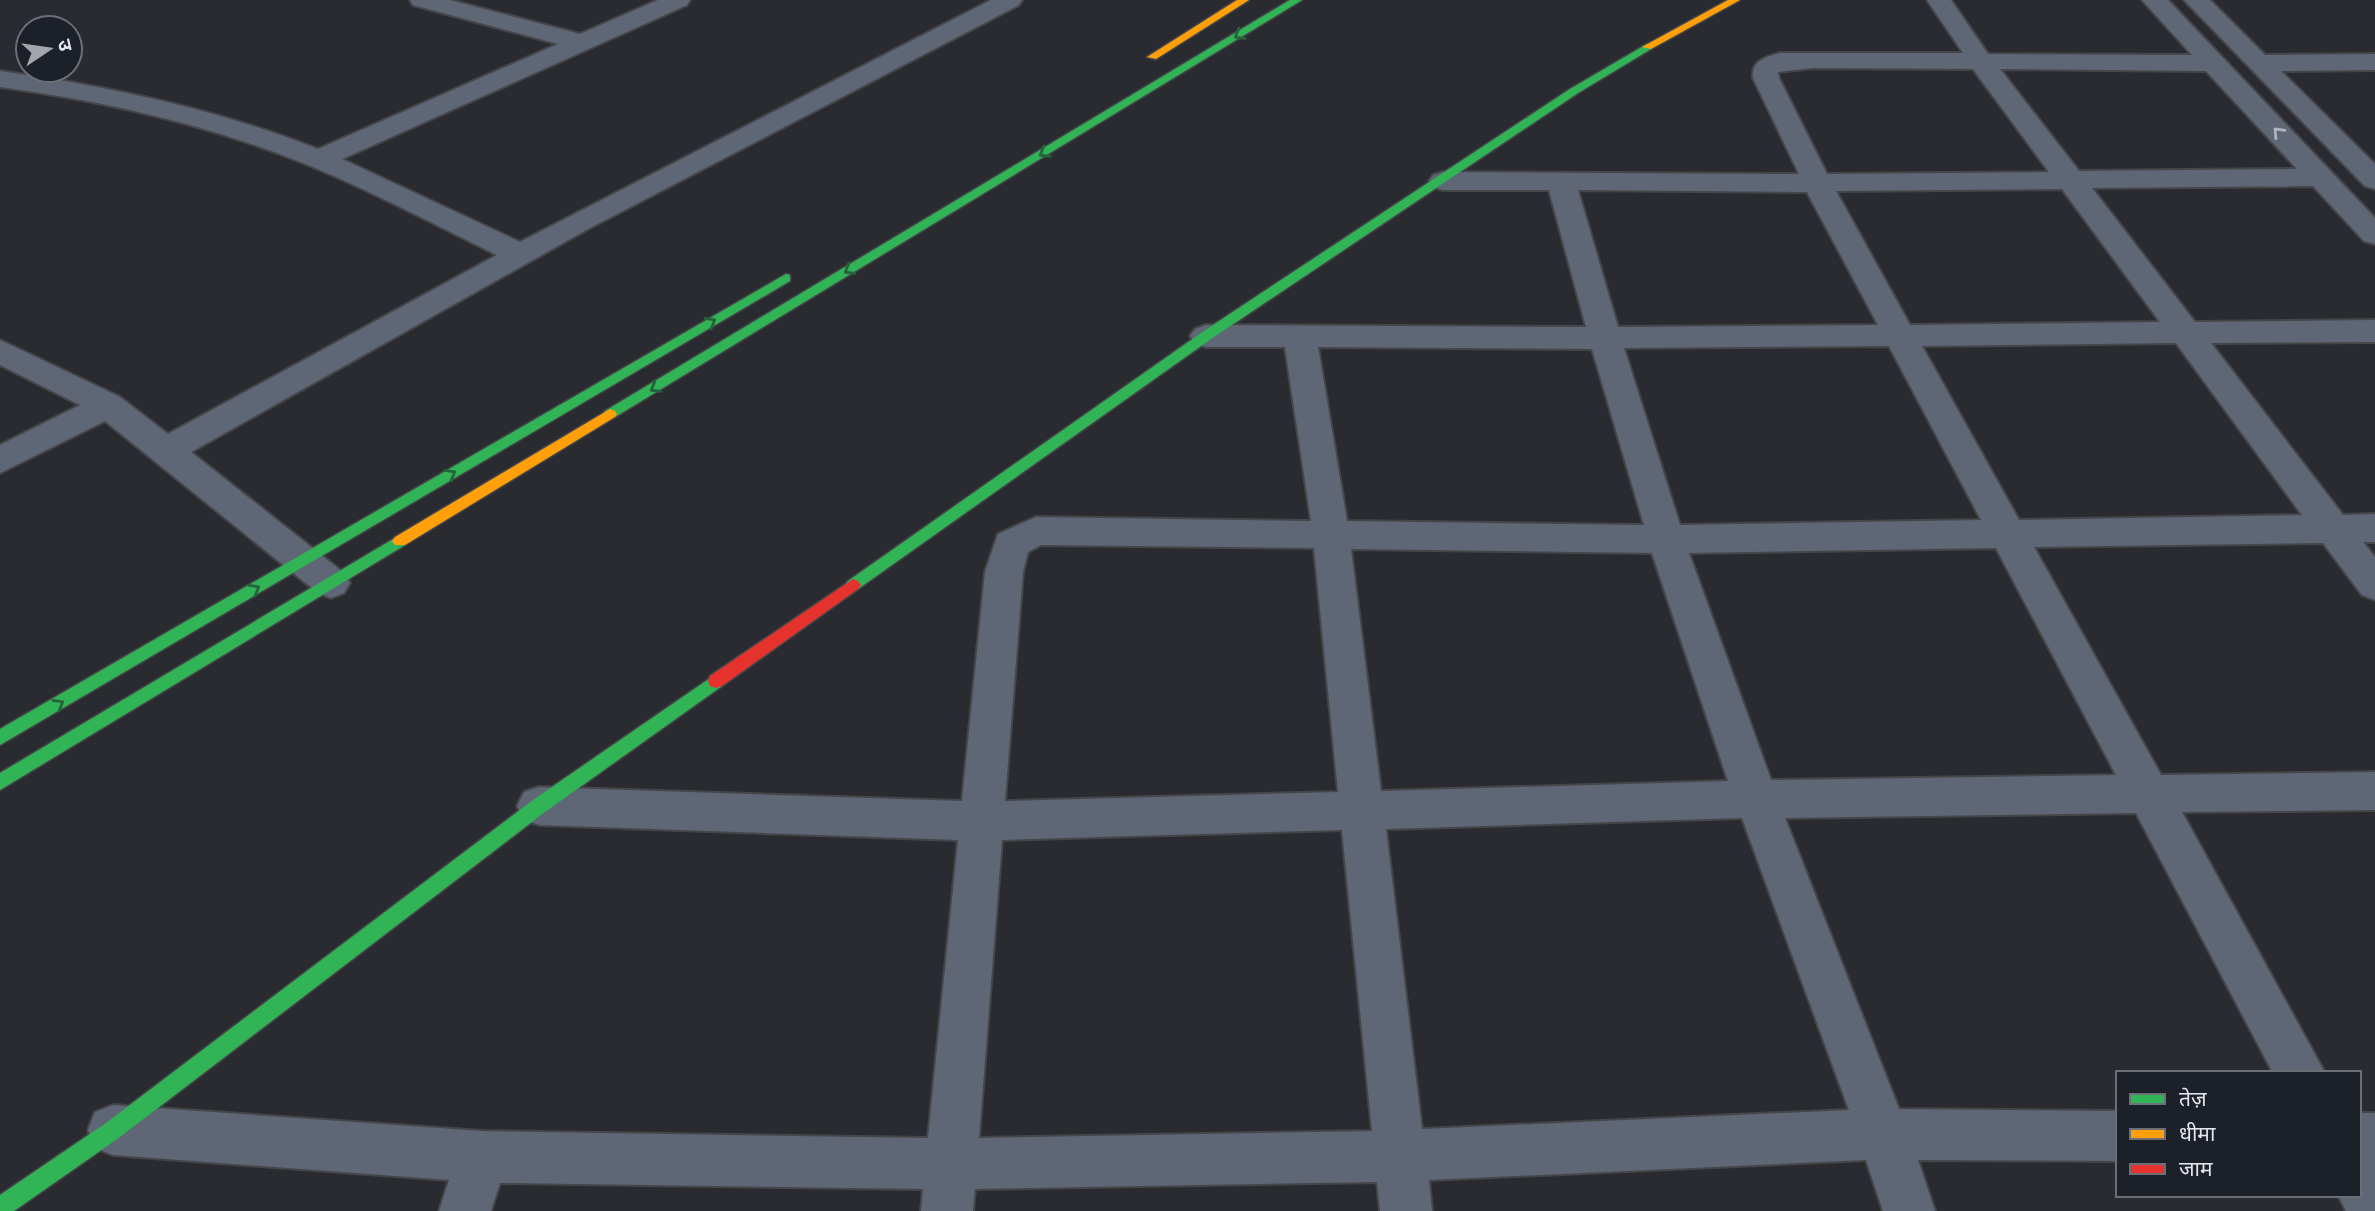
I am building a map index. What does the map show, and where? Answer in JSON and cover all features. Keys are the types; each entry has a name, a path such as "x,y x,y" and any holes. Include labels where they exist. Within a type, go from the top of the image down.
{"street":[{"path":"422,0 585,43"},
{"path":"317,160 678,0"},
{"path":"165,451 520,254 1010,0"},
{"path":"1139,65 1244,0"},
{"path":"0,782 1297,0"},
{"path":"0,1208 113,1130 539,806 1206,336 1443,181 1583,85 1654,42 1735,0"},
{"path":"1939,0 1979,60 2375,585"},
{"path":"2154,0 2375,235"},
{"path":"2196,0 2375,179"},
{"path":"2214,63 1780,61 1765,68 1766,78 1817,183 2299,1071"},
{"path":"2258,63 2375,62"},
{"path":"0,79 85,91 263,139 317,160 520,254"},
{"path":"1443,181 1817,183 2319,177"},
{"path":"1561,182 1603,338 1667,539 1756,799 1884,1134 1909,1211"},
{"path":"0,738 795,272"},
{"path":"1206,336 1603,338 2375,331"},
{"path":"1300,338 1331,534 1406,1211"},
{"path":"2,355 108,405 331,583"},
{"path":"0,460 108,405"},
{"path":"949,1188 1003,572 1011,544 1036,530 1667,539 2375,528"},
{"path":"539,806 983,821 1363,813 1756,799 2375,791"},
{"path":"113,1130 949,1188 1400,1156 1884,1134 2116,1136"},
{"path":"465,1211 482,1157"},
{"path":"2361,1186 2375,1211"}],"traffic: fast":[{"path":"610,414 1297,0"},
{"path":"853,585 1206,336 1574,91 1647,47"},
{"path":"0,738 786,278"},
{"path":"0,782 400,541"},
{"path":"0,1208 113,1130 539,806 716,681"}],"traffic: slow":[{"path":"1152,57 1244,0"},
{"path":"1647,47 1735,0"},
{"path":"400,541 610,414"}],"traffic: jam":[{"path":"716,681 853,585"}]}
